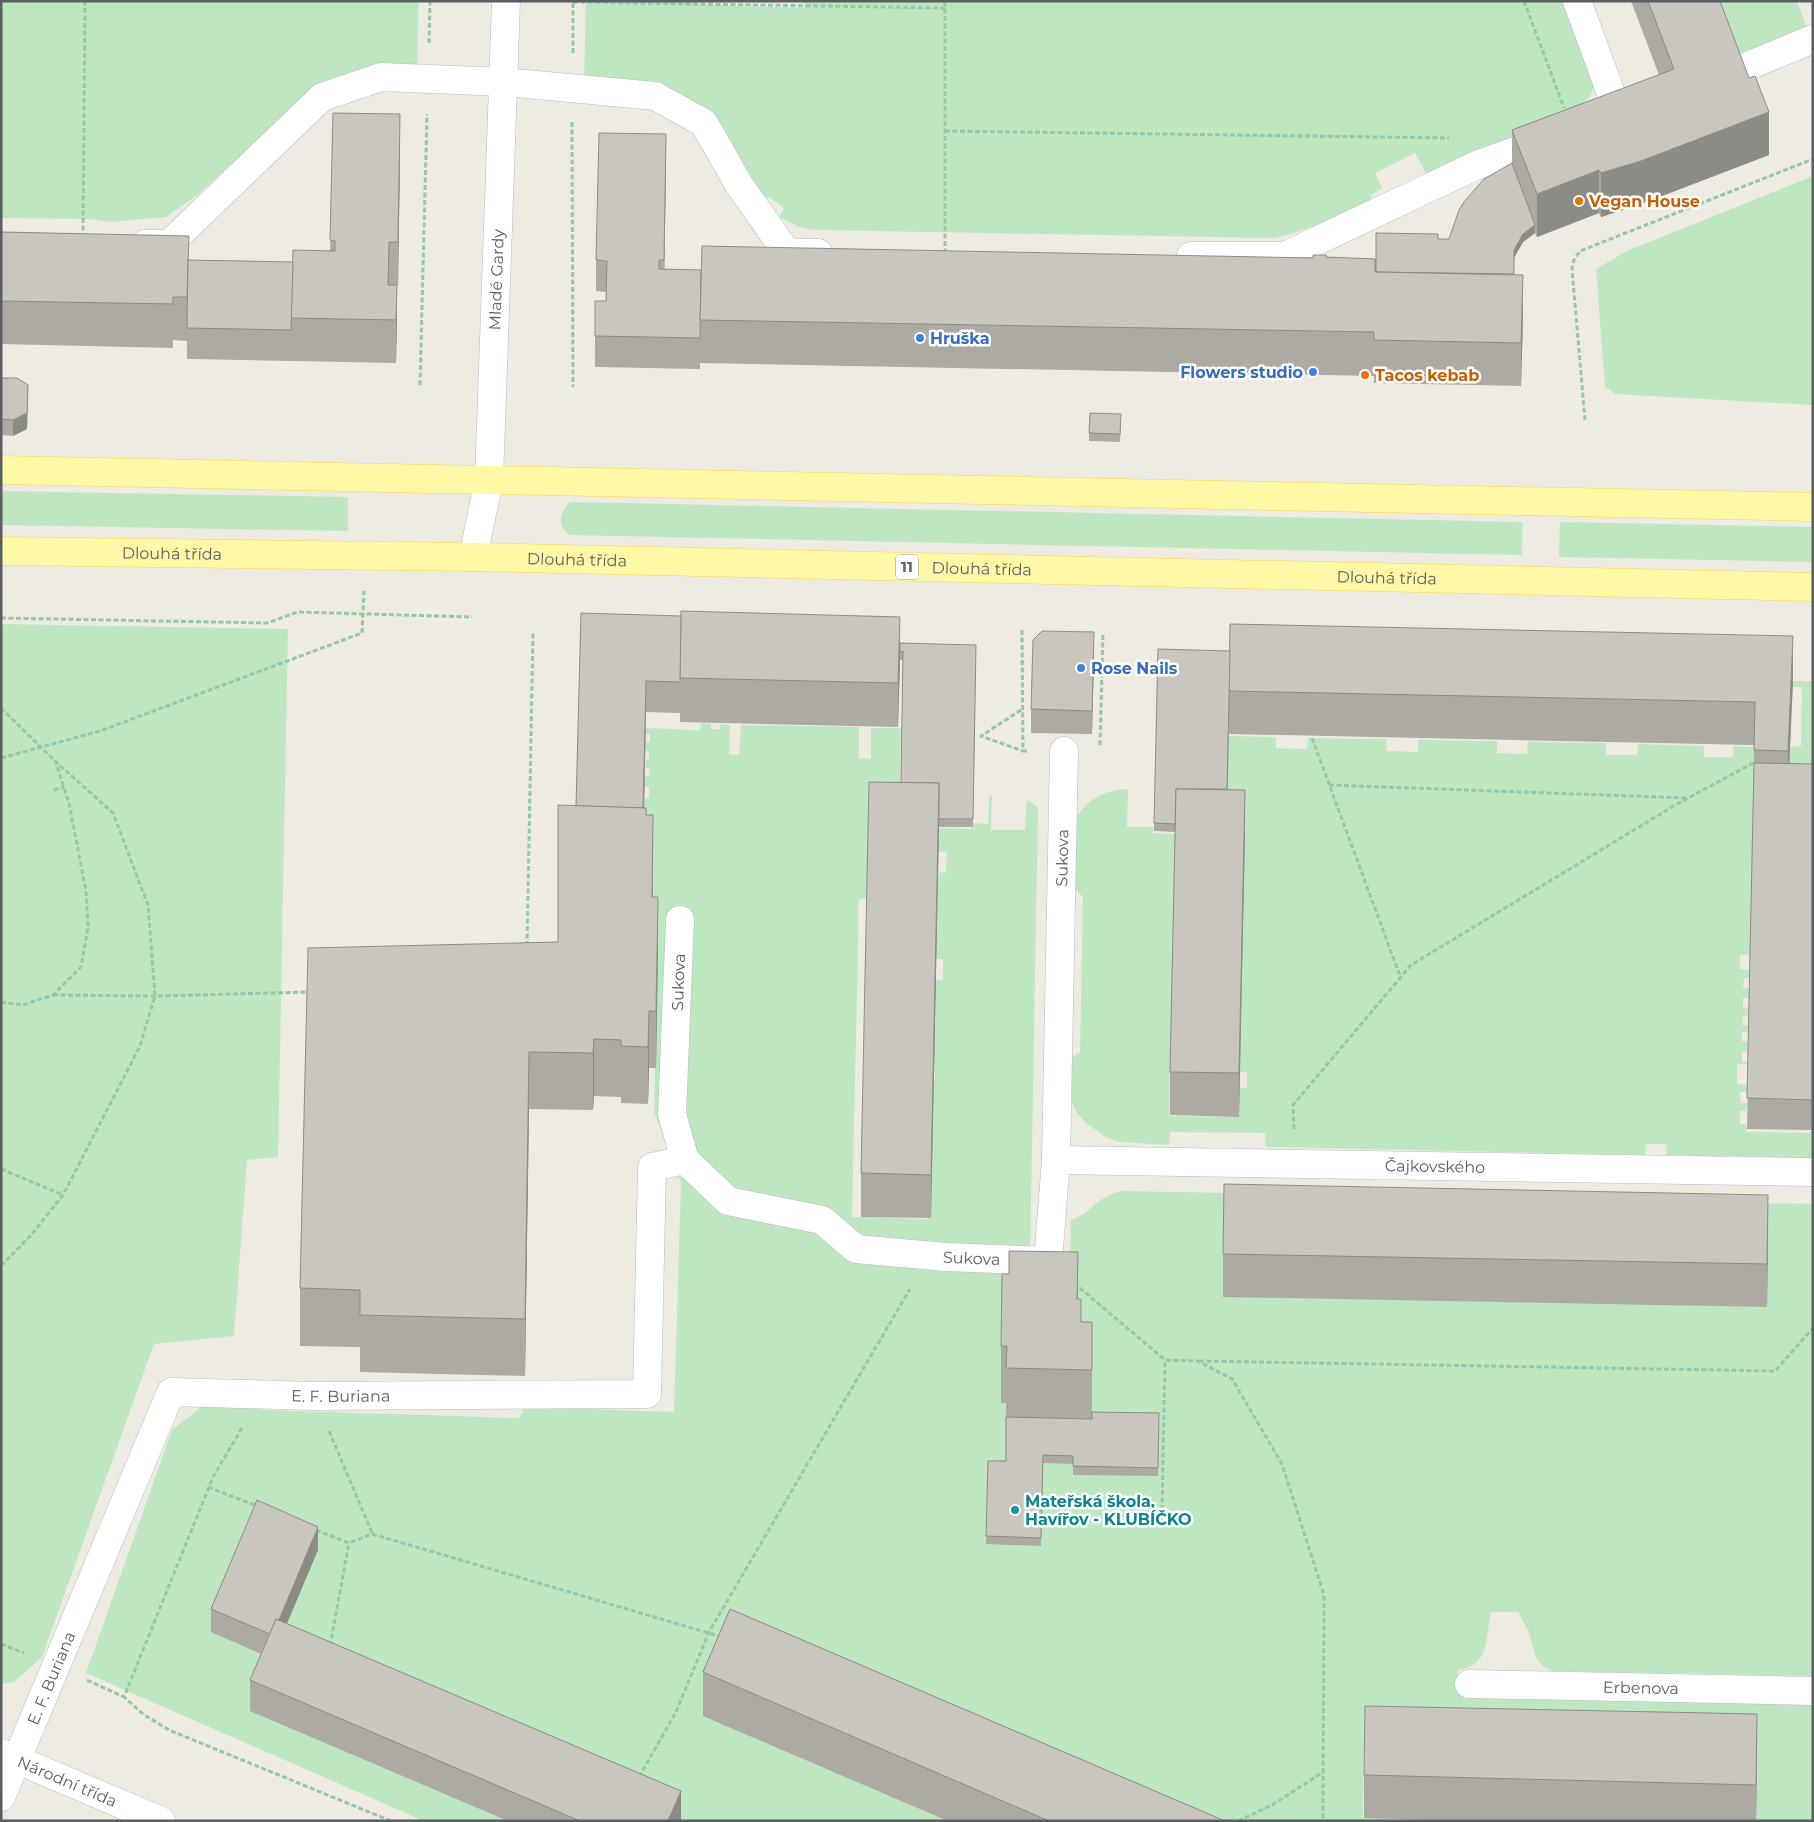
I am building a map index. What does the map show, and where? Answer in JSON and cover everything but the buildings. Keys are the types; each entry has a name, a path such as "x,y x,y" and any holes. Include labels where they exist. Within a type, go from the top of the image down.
{"main road":[{"path":"1,470 1813,507"},
{"name":"Dlouhá třída","path":"1,551 473,557 1813,587"}],"street":[{"name":"Mladé Gardy","path":"473,557 489,480 505,82 506,1"},
{"path":"1165,256 1285,256 1477,166 1631,108 1578,1"},
{"path":"1731,73 1813,39"},
{"path":"83,243 170,244 322,97 381,77 505,82 655,96 704,123 738,183 787,253 847,254"},
{"name":"Sukova","path":"680,920 672,1114 685,1160 728,1201 822,1220 856,1249 946,1257 1048,1261 1056,1160 1064,751"},
{"name":"E. F. Buriana","path":"9,1757 171,1392 263,1393 314,1396 647,1394 652,1167 685,1160"},
{"name":"Čajkovského","path":"1056,1160 1813,1172"},
{"name":"Erbenova","path":"1469,1684 1813,1691"},
{"path":"1,1797 9,1757"},
{"name":"Národní třída","path":"9,1757 161,1821"}],"path":[{"path":"83,243 85,1"},
{"path":"420,385 430,1"},
{"path":"945,1 946,254"},
{"path":"1524,1 1582,126"},
{"path":"573,387 573,2 945,8"},
{"path":"945,131 1457,138"},
{"path":"1585,420 1572,268 1580,251 1813,159"},
{"path":"1,758 100,731 362,633 364,582"},
{"path":"1,618 267,623 298,612 472,617"},
{"path":"1022,630 1022,734"},
{"path":"527,950 533,632"},
{"path":"1100,736 1103,633"},
{"path":"1,708 43,746 55,761 113,813 148,905 156,996 140,1046 63,1195 32,1234 1,1266"},
{"path":"1022,710 981,736 1023,751"},
{"path":"1312,738 1401,977"},
{"path":"53,995 81,968 88,926 86,891 78,844 55,761"},
{"path":"1296,1164 1292,1105 1411,965 1687,798 1755,762"},
{"path":"1329,785 1687,798"},
{"path":"54,790 64,788"},
{"path":"1,1002 23,1005 53,995 156,996 317,992"},
{"path":"1,1169 63,1195"},
{"path":"636,1783 676,1712 709,1632 908,1291 946,1257"},
{"path":"1048,1261 1165,1360 1775,1372 1813,1328"},
{"path":"1162,1510 1165,1360"},
{"path":"1198,1361 1232,1378 1282,1464 1324,1595 1323,1821"},
{"path":"263,1393 208,1487 124,1697 143,1714 169,1730 391,1821"},
{"path":"314,1396 372,1534"},
{"path":"208,1487 261,1508"},
{"path":"314,1529 349,1543 372,1534 709,1632 727,1639"},
{"path":"330,1651 349,1543"},
{"path":"1238,1821 1272,1805 1323,1772"}],"green space":[{"path":"1,1 419,1 417,66 356,70 318,86 197,195 166,217 111,222 89,219 1,218"},
{"path":"586,1 698,1 699,5 804,8 805,1 1564,1 1594,82 1590,96 1579,106 1428,177 1415,153 1375,173 1382,188 1371,195 1373,202 1387,199 1297,232 1275,238 813,230 799,227 779,217 784,208 769,197 763,204 743,172 735,150 720,126 584,80"},
{"path":"1703,1 1797,1 1807,29 1724,59"},
{"path":"1813,176 1813,405 1615,394 1605,386 1596,269 1627,251"},
{"path":"1,491 348,497 348,531 1,525"},
{"path":"570,502 1523,522 1522,555 569,535 561,523 561,518"},
{"path":"1560,522 1813,527 1813,562 1559,557"},
{"path":"1,624 288,629 278,1157 247,1160 234,1336 154,1344 42,1657 14,1682 1,1684"},
{"path":"1792,681 1813,681 1813,796 1787,795 1788,747 1801,746 1802,687 1792,687"},
{"path":"701,723 711,724 711,729 720,729 720,724 730,725 729,754 739,755 741,725 859,727 859,758 871,759 871,728 901,728 899,828 867,899 859,899 852,1217 930,1219 933,1083 935,1072 933,1072 935,980 943,980 943,959 935,959 937,872 946,873 947,852 937,851 938,828 971,829 972,823 988,824 989,797 992,796 991,830 1025,830 1027,799 1038,808 1030,1260 1070,1261 1071,1220 1084,1214 1105,1197 1121,1191 1813,1204 1813,1676 1553,1671 1546,1668 1537,1659 1528,1630 1518,1612 1491,1612 1485,1649 1476,1663 1458,1670 1455,1690 1813,1697 1813,1821 1754,1821 1364,1748 1363,1817 1435,1819 1435,1821 424,1821 86,1673 172,1430 205,1404 265,1410 519,1418 525,1407 674,1412 681,1183 654,1112 657,956 642,866 643,799 649,798 649,787 643,787 644,776 649,777 650,768 644,767 644,760 649,759 649,751 644,751 644,743 650,742 650,734 645,734 645,728 700,730"},
{"path":"1228,736 1276,737 1276,748 1307,749 1308,738 1386,739 1387,751 1418,752 1418,740 1497,741 1497,753 1527,754 1528,742 1606,743 1606,755 1637,755 1638,744 1704,746 1704,757 1733,757 1733,746 1754,747 1750,954 1740,955 1740,969 1749,970 1749,978 1744,978 1743,987 1749,988 1749,998 1743,998 1743,1007 1749,1008 1749,1016 1743,1015 1742,1025 1748,1025 1748,1032 1742,1032 1742,1041 1748,1042 1747,1052 1742,1052 1742,1062 1747,1062 1747,1064 1737,1064 1737,1084 1747,1085 1747,1092 1740,1092 1741,1103 1747,1103 1746,1111 1740,1111 1740,1124 1746,1124 1747,1132 1813,1132 1813,1158 1667,1155 1666,1144 1646,1144 1645,1155 1266,1147 1265,1133 1170,1132 1169,1145 1120,1142 1107,1138 1086,1123 1077,1113 1068,1093 1072,1057 1080,1052 1083,897 1075,889 1076,818 1086,805 1098,796 1112,791 1128,789 1127,827 1153,827 1153,833 1175,834 1169,1116 1238,1117 1239,1088 1247,1088 1247,1072 1239,1072 1226,834"}],"place":[{"name":"Vegan House","path":"1579,201"},
{"name":"Hruška","path":"920,338"},
{"name":"Flowers studio","path":"1313,372"},
{"name":"Tacos kebab","path":"1365,375"},
{"name":"Rose Nails","path":"1081,668"},
{"name":"Mateřská škola, Havířov - KLUBÍČKO","path":"1015,1510"}]}
